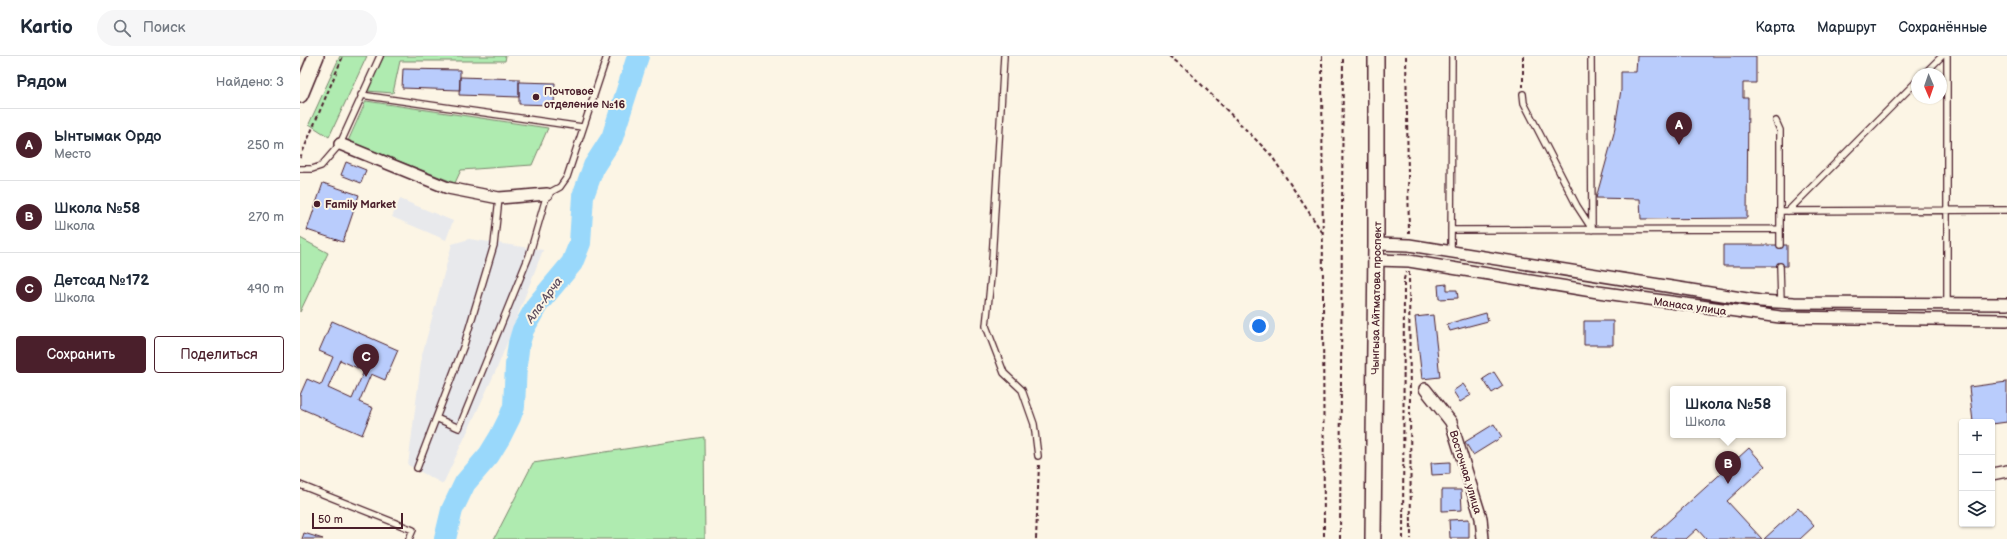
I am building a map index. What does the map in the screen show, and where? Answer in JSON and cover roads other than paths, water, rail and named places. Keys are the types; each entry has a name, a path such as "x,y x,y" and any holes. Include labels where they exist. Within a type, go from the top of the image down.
{"main road":[{"path":"300,95 316,56"},
{"name":"Чынгыза Айтматова проспект","path":"1373,539 1376,260 1376,56"}],"street":[{"path":"340,144 448,188 499,198 547,194"},
{"name":"Манаса улица","path":"1376,244 1409,245 1607,278 1781,302 2007,304"},
{"name":"Манаса улица","path":"1376,260 1409,261 1598,292 1780,318 2007,320"},
{"path":"1780,318 1781,302"},
{"name":"Восточная улица","path":"1425,389 1451,422 1481,518 1483,539"},
{"path":"1995,473 2007,470"}],"lane":[{"path":"300,169 312,169 321,166 340,144 380,56"},
{"path":"436,418 459,428 529,256 547,194 563,184 607,56"},
{"path":"1004,56 991,277 986,326 1004,373 1022,390 1034,424 1038,456"},
{"path":"1451,252 1452,56"},
{"path":"1592,56 1592,230"},
{"path":"1930,68 1942,56"},
{"path":"1947,56 1947,304"},
{"path":"1788,211 1911,87"},
{"path":"1524,94 1524,103 1577,206 1592,230"},
{"path":"361,95 582,127"},
{"path":"1776,121 1780,130 1780,245"},
{"path":"417,468 464,345 494,246 499,198"},
{"path":"1780,211 2007,210"},
{"path":"1452,230 1780,229"},
{"path":"1780,266 1781,302"},
{"path":"300,485 413,530 409,539"}],"waterway":[{"name":"Ала-Арча","path":"445,539 452,510 465,483 489,455 510,417 514,406 516,365 519,343 523,330 537,305 572,263 580,243 583,196 594,166 612,138 638,56"}],"place":[{"name":"Почтовое отделение №16","path":"536,97"},
{"name":"Ынтымак Ордо","path":"1679,145"},
{"name":"Family Market","path":"317,204"},
{"name":"Детсад №172","path":"366,377"},
{"name":"Школа №58","path":"1728,484"}]}
